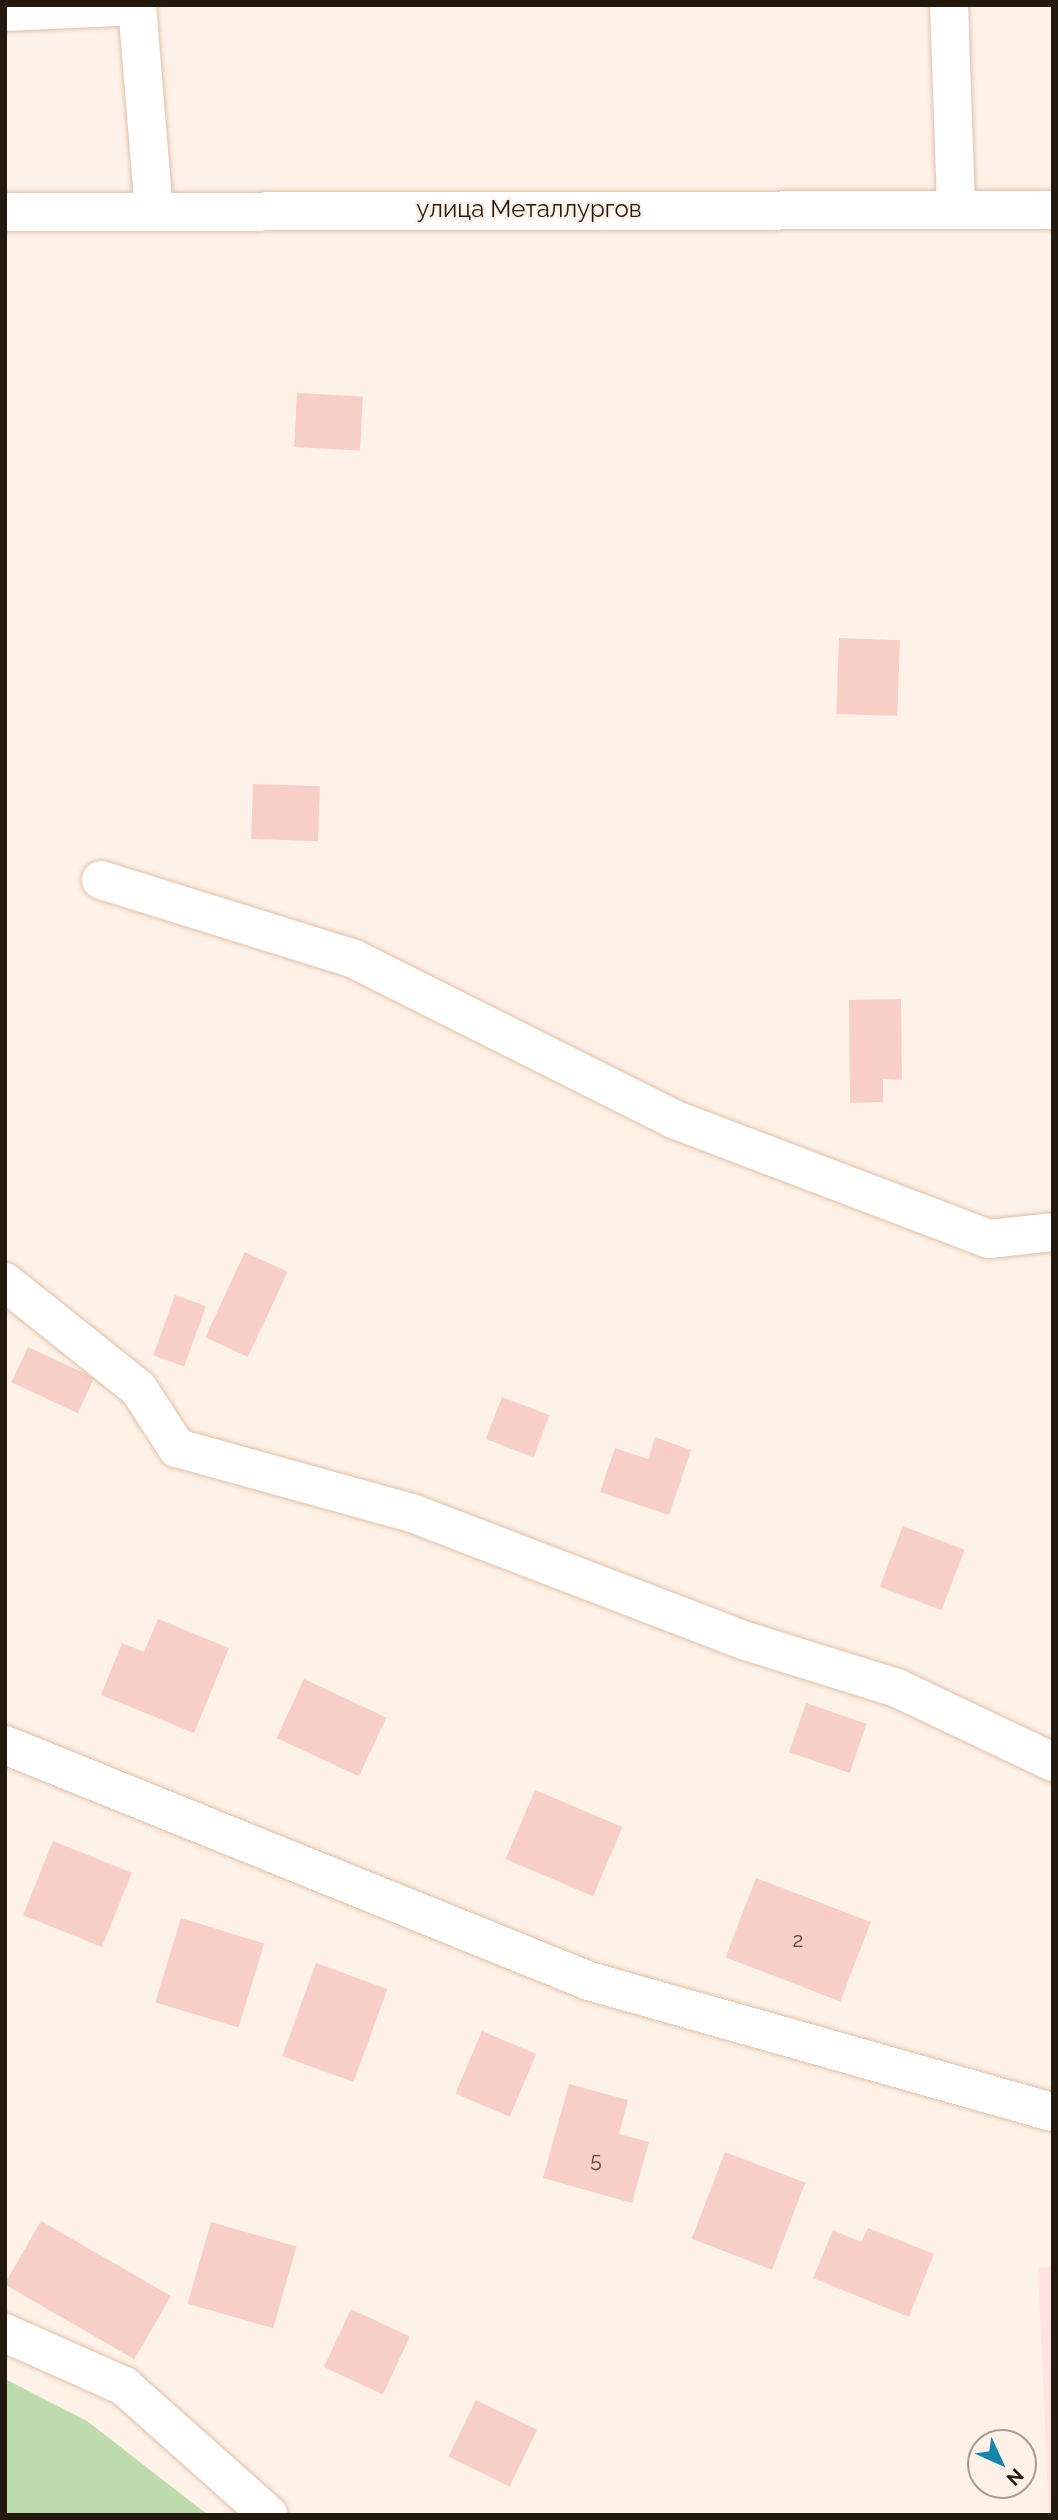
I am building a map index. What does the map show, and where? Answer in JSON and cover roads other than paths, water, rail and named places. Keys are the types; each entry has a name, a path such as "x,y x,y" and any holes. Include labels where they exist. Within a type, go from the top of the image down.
{"street":[{"path":"949,5 956,208"},
{"path":"5,12 137,6 154,209"},
{"name":"улица Металлургов","path":"5,212 154,209 1053,210"},
{"path":"101,880 354,959 673,1119 989,1239 1053,1232"},
{"path":"5,1282 138,1388 177,1448 412,1513 746,1641 897,1688 1053,1762"},
{"path":"5,1745 589,1981 1053,2112"},
{"path":"5,2333 124,2386 269,2515"}]}
